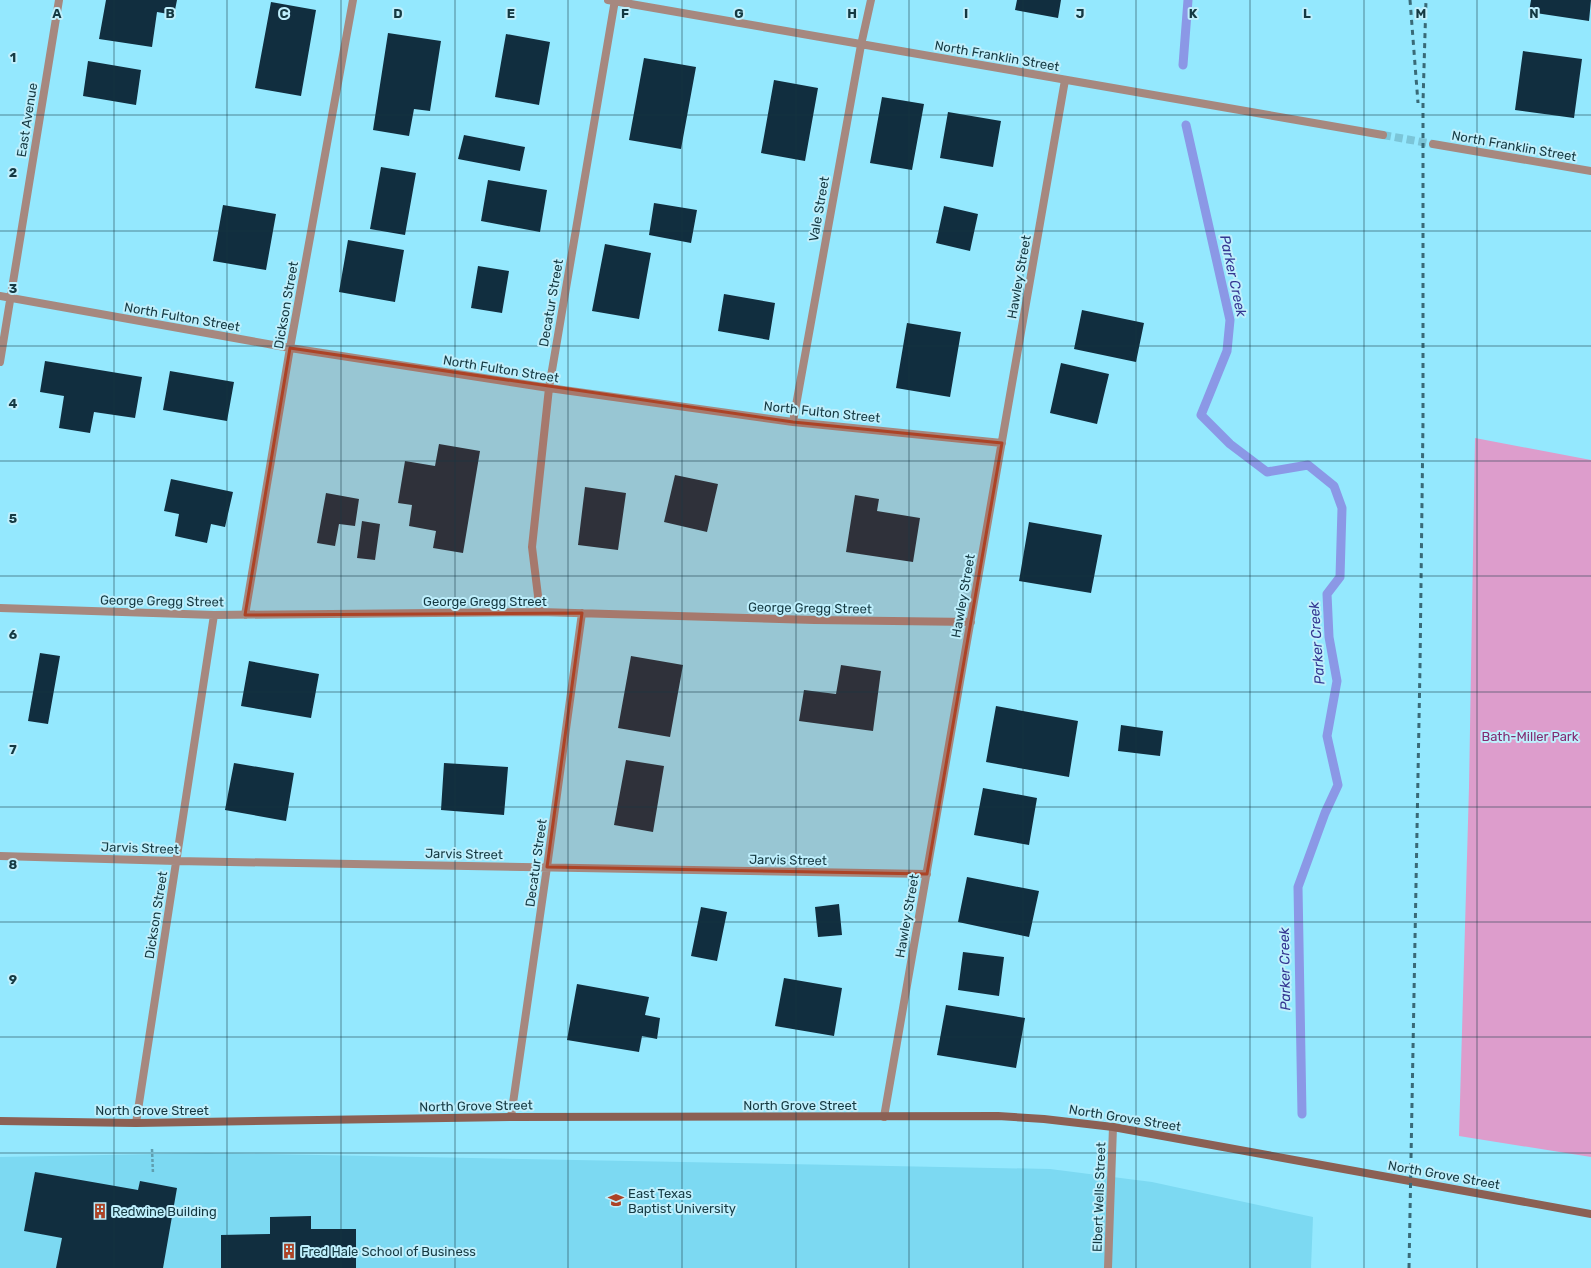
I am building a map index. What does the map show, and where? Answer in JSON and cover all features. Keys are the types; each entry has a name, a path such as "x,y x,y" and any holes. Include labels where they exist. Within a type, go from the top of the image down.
{"main road":[{"name":"North Grove Street","path":"0,1121 136,1123 511,1117 998,1116 1044,1119 1114,1127 1591,1214"}],"street":[{"name":"East Avenue","path":"0,362 59,0"},
{"name":"Dickson Street","path":"245,615 290,348 353,0"},
{"name":"North Franklin Street","path":"612,0 861,45 1383,135"},
{"name":"Decatur Street","path":"540,612 532,548 549,388 612,0"},
{"name":"Vale Street","path":"793,422 861,45 871,0"},
{"name":"Hawley Street","path":"884,1117 1065,80"},
{"name":"North Franklin Street","path":"1433,144 1591,171"},
{"name":"North Fulton Street","path":"0,296 290,348 549,388 793,422 1002,443"},
{"name":"George Gregg Street","path":"0,608 214,615 540,612 814,620 971,622"},
{"name":"Decatur Street","path":"511,1117 548,867 582,613"},
{"name":"Dickson Street","path":"136,1123 214,615"},
{"name":"Jarvis Street","path":"0,856 176,861 927,874"},
{"name":"Elbert Wells Street","path":"1108,1268 1114,1127"}],"path":[{"path":"152,1149 153,1174"}],"highlighted area":[{"path":"290,348 793,422 1002,443 927,874 547,867 582,613 245,615"}],"shaded area":[{"name":"East Texas Baptist University","path":"208,1153 1050,1169 1152,1182 1313,1217 1311,1268 0,1268 0,1157"}],"green space":[{"name":"Bath-Miller Park","path":"1475,438 1591,460 1591,1157 1459,1136 1469,787"}],"building":[{"path":"106,0 177,0 174,15 157,12 152,47 99,39"},
{"path":"1017,0 1061,0 1058,18 1015,10"},
{"path":"1531,0 1591,0 1589,21 1529,12"},
{"path":"271,2 316,10 301,96 255,88"},
{"path":"388,33 441,41 430,111 414,109 409,136 373,130"},
{"path":"506,34 550,42 539,105 495,97"},
{"path":"1523,51 1582,59 1574,118 1515,110"},
{"path":"644,58 696,67 681,149 629,140"},
{"path":"88,61 141,70 136,105 83,96"},
{"path":"774,80 818,88 805,161 761,153"},
{"path":"882,97 924,104 912,170 870,163"},
{"path":"948,112 1001,121 993,167 940,158"},
{"path":"464,135 525,147 520,171 458,159"},
{"path":"381,167 416,173 405,235 370,229"},
{"path":"488,180 547,190 540,232 481,221"},
{"path":"654,203 697,210 691,243 649,235"},
{"path":"223,205 276,214 266,270 213,261"},
{"path":"944,206 978,214 970,251 936,243"},
{"path":"348,240 404,250 395,302 339,292"},
{"path":"605,244 651,253 639,319 592,311"},
{"path":"478,266 509,271 502,313 471,308"},
{"path":"724,294 775,303 769,340 718,331"},
{"path":"1082,310 1144,323 1136,362 1074,349"},
{"path":"907,323 961,332 950,397 896,388"},
{"path":"45,361 142,377 135,418 94,412 90,433 59,428 64,396 40,392"},
{"path":"1061,363 1109,374 1097,424 1050,413"},
{"path":"170,371 234,382 227,421 163,410"},
{"path":"439,444 480,451 463,553 433,548 436,531 409,526 412,505 398,503 405,461 435,466"},
{"path":"675,475 718,484 707,532 664,522"},
{"path":"171,479 233,492 225,527 211,524 207,543 175,536 179,514 164,511"},
{"path":"585,487 626,493 618,550 578,545"},
{"path":"326,493 359,499 355,526 339,524 335,546 317,543"},
{"path":"855,495 879,499 877,511 920,518 913,562 846,552"},
{"path":"362,521 380,524 375,560 357,558"},
{"path":"1029,522 1102,535 1091,593 1019,581"},
{"path":"40,653 60,656 48,724 28,721"},
{"path":"631,656 683,665 670,737 618,728"},
{"path":"249,661 319,674 311,718 241,706"},
{"path":"841,665 881,671 873,731 799,721 804,690 836,694"},
{"path":"996,706 1078,721 1069,777 986,762"},
{"path":"1121,725 1163,731 1160,756 1118,751"},
{"path":"626,760 664,766 653,832 614,825"},
{"path":"234,763 294,773 286,821 225,810"},
{"path":"444,763 508,767 504,815 441,810"},
{"path":"983,788 1037,798 1029,845 974,835"},
{"path":"967,877 1039,891 1029,937 958,922"},
{"path":"839,904 842,935 818,937 815,907"},
{"path":"701,907 727,912 717,961 691,956"},
{"path":"963,952 1004,957 999,996 958,990"},
{"path":"784,978 842,988 834,1036 775,1026"},
{"path":"577,984 649,997 645,1015 660,1018 657,1039 642,1036 639,1052 567,1040"},
{"path":"946,1005 1025,1018 1016,1068 937,1055"},
{"name":"Redwine Building","path":"35,1172 138,1190 140,1181 177,1188 163,1268 56,1268 62,1238 24,1231"},
{"name":"Fred Hale School of Business","path":"311,1216 311,1229 356,1229 356,1268 221,1268 221,1235 270,1234 270,1217"}],"waterway":[{"name":"Parker Creek","path":"1183,65 1188,0"},
{"name":"Parker Creek","path":"1186,125 1230,320 1227,351 1201,415 1230,444 1267,472 1308,465 1334,486 1342,508 1340,577 1327,594 1329,637 1337,681 1327,736 1338,785 1325,813 1298,887 1302,1114"}],"tunnel":[{"path":"1383,135 1433,144"}],"railway":[{"path":"1410,0 1418,103"},
{"path":"1409,1268 1420,666 1423,422 1423,102 1426,0"}],"place":[{"name":"East Texas Baptist University","path":"616,1200"},
{"name":"Redwine Building","path":"100,1211"},
{"name":"Fred Hale School of Business","path":"289,1251"}]}
